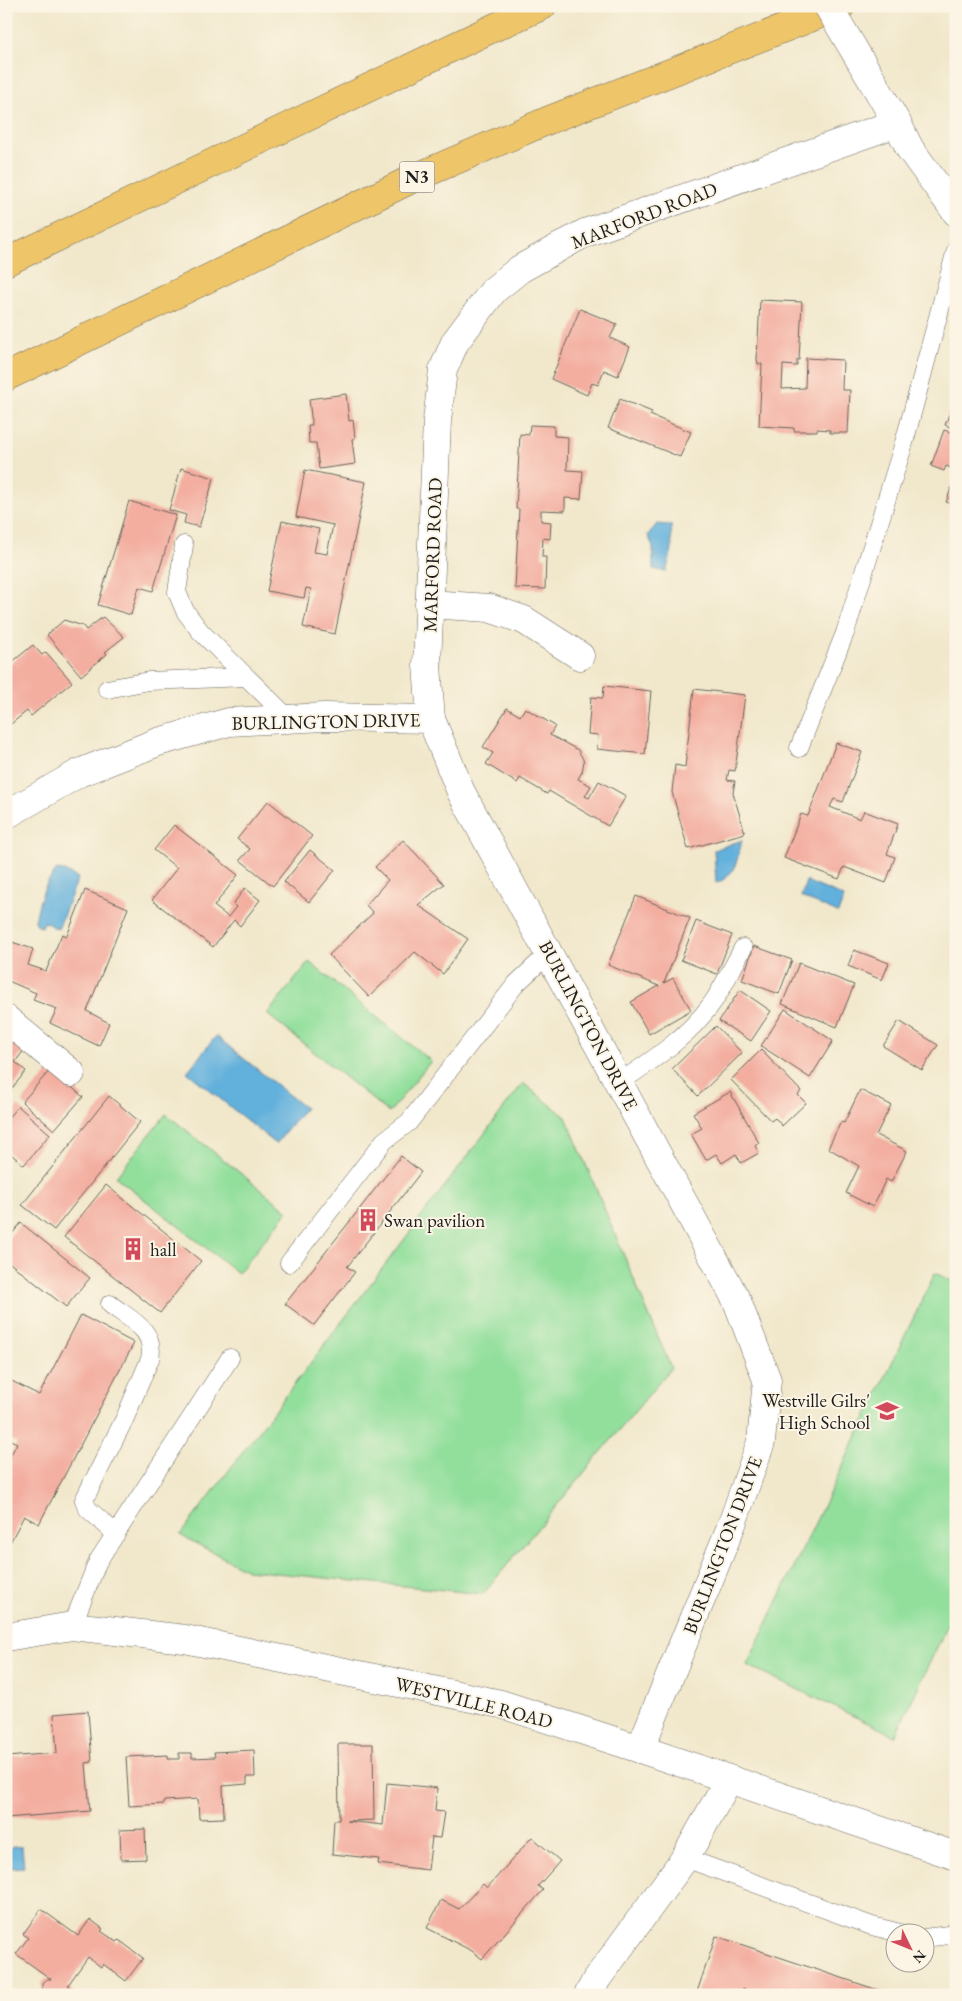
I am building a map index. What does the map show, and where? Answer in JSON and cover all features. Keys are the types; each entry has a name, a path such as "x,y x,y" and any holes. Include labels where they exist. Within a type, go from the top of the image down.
{"highway":[{"path":"6,262 542,6"},
{"name":"N3","path":"6,377 412,179 558,116 841,6"}],"street":[{"path":"828,6 897,123 910,149 956,212"},
{"name":"MARFORD ROAD","path":"431,719 427,665 429,604 437,421 443,370 455,342 494,290 520,269 585,233 897,123"},
{"path":"429,604 489,608 524,620 580,656"},
{"name":"BURLINGTON DRIVE","path":"6,815 79,773 158,742 229,722 324,717 431,719 461,792 550,952 737,1301 767,1380 761,1442 732,1524 640,1749"},
{"path":"6,1019 71,1073"},
{"name":"WESTVILLE ROAD","path":"6,1636 72,1626 185,1639 501,1704 956,1856"},
{"path":"588,1995 596,1980 685,1858 728,1780"}],"lane":[{"path":"799,748 845,633 904,443 956,250"},
{"path":"184,545 177,592 185,611 200,631 289,719"},
{"path":"107,689 149,681 246,677"},
{"path":"619,1083 661,1054 688,1030 714,1000 743,948"},
{"path":"289,1262 384,1141 409,1122 516,984 550,952"},
{"path":"110,1304 148,1335 152,1350 125,1418 84,1500 88,1509 116,1534"},
{"path":"72,1626 98,1561 230,1358"},
{"path":"685,1858 884,1929"},
{"path":"934,1937 949,1935 956,1930"}],"green space":[{"path":"309,962 431,1061 389,1113 267,1014"},
{"path":"523,1083 566,1117 671,1368 483,1594 247,1570 180,1535"},
{"path":"166,1114 288,1211 238,1273 116,1177"},
{"path":"935,1273 956,1283 956,1607 895,1736 747,1665"}],"water":[{"path":"657,524 671,525 672,550 666,572 653,569 653,547 648,535"},
{"path":"742,840 732,872 716,883 714,850"},
{"path":"57,870 64,871 78,878 58,929 44,922 42,927 38,926 35,921 40,900 48,881"},
{"path":"806,881 844,897 838,913 801,897"},
{"path":"216,1036 305,1108 276,1144 187,1072"},
{"path":"13,1846 22,1847 24,1867 6,1867 6,1853"}],"building":[{"path":"760,300 802,302 799,360 797,360 797,366 783,365 782,389 805,388 806,358 843,360 842,390 850,390 848,433 830,433 830,430 817,429 817,431 794,431 794,428 759,426 762,364 758,364 757,359"},
{"path":"580,309 617,324 610,338 630,347 618,376 604,370 598,385 592,383 587,395 551,379"},
{"path":"346,394 349,421 353,420 355,438 352,439 355,464 319,469 316,443 309,443 308,425 312,425 309,399"},
{"path":"956,397 956,429 945,425"},
{"path":"620,399 652,412 650,415 691,432 680,457 608,428"},
{"path":"530,425 554,426 554,436 568,437 567,470 583,471 581,499 565,498 565,511 541,510 541,521 551,522 550,539 543,538 542,557 546,557 545,589 515,588 519,509 516,509 520,434 529,435"},
{"path":"944,430 956,434 956,470 946,466 944,471 931,466"},
{"path":"181,468 214,478 199,527 184,523 186,515 169,510"},
{"path":"305,470 366,482 335,634 303,627 311,589 306,588 304,598 267,591 282,521 319,529 314,552 327,554 333,525 296,517"},
{"path":"956,475 956,506 946,502"},
{"path":"129,501 176,515 153,591 139,587 131,615 98,605"},
{"path":"103,617 124,637 105,652 107,654 81,676 47,635 64,620 83,626 86,630"},
{"path":"33,645 42,655 46,652 72,682 31,716 27,711 6,728 6,667"},
{"path":"604,686 651,691 645,754 597,749 598,735 588,734 591,697 603,698"},
{"path":"694,689 745,695 735,771 729,770 727,780 735,781 733,793 745,833 688,849 672,792 675,765 685,767"},
{"path":"507,708 520,716 525,708 555,726 550,735 578,750 584,761 582,772 578,779 591,786 585,796 589,798 599,781 626,796 608,826 549,791 547,794 520,778 517,783 486,764 493,753 483,747"},
{"path":"836,743 862,752 843,802 834,799 830,807 860,819 864,811 898,824 887,854 895,857 886,883 844,867 839,879 784,858 801,814 808,816"},
{"path":"268,801 312,836 273,886 240,860 250,849 237,839"},
{"path":"174,825 238,875 214,906 228,917 236,907 233,904 245,888 260,900 240,926 234,920 213,947 152,900 177,868 154,850"},
{"path":"403,840 444,884 418,905 468,939 443,974 415,952 369,997 329,955 373,913 366,905 388,880 375,867"},
{"path":"310,850 335,870 309,902 284,882"},
{"path":"85,890 128,908 87,1011 109,1023 99,1046 50,1023 57,1009 33,1000 36,993 6,980 6,940 33,949 28,965 46,971 62,934 67,936"},
{"path":"636,896 690,918 664,983 673,978 691,1010 649,1034 631,1002 659,986 608,965"},
{"path":"696,921 732,935 717,974 681,960"},
{"path":"754,946 792,960 779,994 742,980"},
{"path":"854,950 889,963 882,980 848,966"},
{"path":"799,963 854,985 837,1027 782,1004"},
{"path":"740,990 771,1011 751,1041 719,1021"},
{"path":"785,1009 833,1041 810,1078 761,1046"},
{"path":"899,1021 938,1045 922,1070 883,1046"},
{"path":"716,1026 742,1053 698,1096 672,1069"},
{"path":"6,1035 25,1049 15,1062 26,1071 9,1092 6,1089"},
{"path":"761,1050 801,1091 798,1095 806,1103 782,1126 775,1118 771,1121 731,1080"},
{"path":"51,1069 83,1097 54,1130 22,1102"},
{"path":"860,1090 891,1105 876,1135 907,1151 891,1182 886,1179 873,1207 846,1193 859,1166 828,1148 841,1122 844,1123"},
{"path":"730,1092 759,1143 755,1146 759,1153 741,1163 736,1154 722,1163 716,1154 706,1160 691,1134 702,1128 693,1113"},
{"path":"109,1096 140,1122 54,1230 22,1205"},
{"path":"18,1106 50,1134 24,1165 6,1150 6,1120"},
{"name":"Swan pavilion","path":"401,1156 421,1172 347,1267 355,1272 314,1325 285,1304"},
{"name":"hall","path":"106,1185 201,1261 160,1313 64,1237"},
{"path":"21,1223 90,1278 66,1307 6,1260 6,1241"},
{"path":"81,1315 134,1343 39,1524 24,1516 6,1550 6,1464 17,1443 6,1438 6,1378 39,1395"},
{"path":"88,1711 92,1762 86,1763 90,1811 6,1818 6,1757 57,1753 54,1714"},
{"path":"338,1744 373,1744 374,1820 347,1821 383,1825 387,1783 437,1788 435,1811 444,1812 440,1838 432,1837 428,1870 378,1864 379,1859 332,1854 334,1820 339,1820"},
{"path":"254,1750 255,1777 247,1777 247,1784 223,1786 224,1818 199,1819 198,1799 164,1801 164,1804 129,1806 126,1757 168,1755 168,1759 179,1759 179,1753 192,1753 192,1758 215,1757 214,1752"},
{"path":"145,1829 146,1859 121,1860 120,1830"},
{"path":"532,1837 560,1861 538,1886 543,1890 482,1959 472,1951 427,1928 441,1900 459,1909 483,1884 487,1888"},
{"path":"41,1909 78,1936 90,1919 103,1929 101,1931 117,1942 119,1940 143,1958 126,1981 103,1964 101,1967 88,1957 68,1985 75,1995 47,1995 42,1989 42,1983 46,1979 51,1979 16,1954 28,1938 23,1934"},
{"path":"716,1936 890,1995 759,1995 742,1989 740,1995 696,1995"}],"place":[{"name":"Swan pavilion","path":"368,1220"},
{"name":"hall","path":"133,1249"},
{"name":"Westville Gilrs' High School","path":"887,1411"}]}
